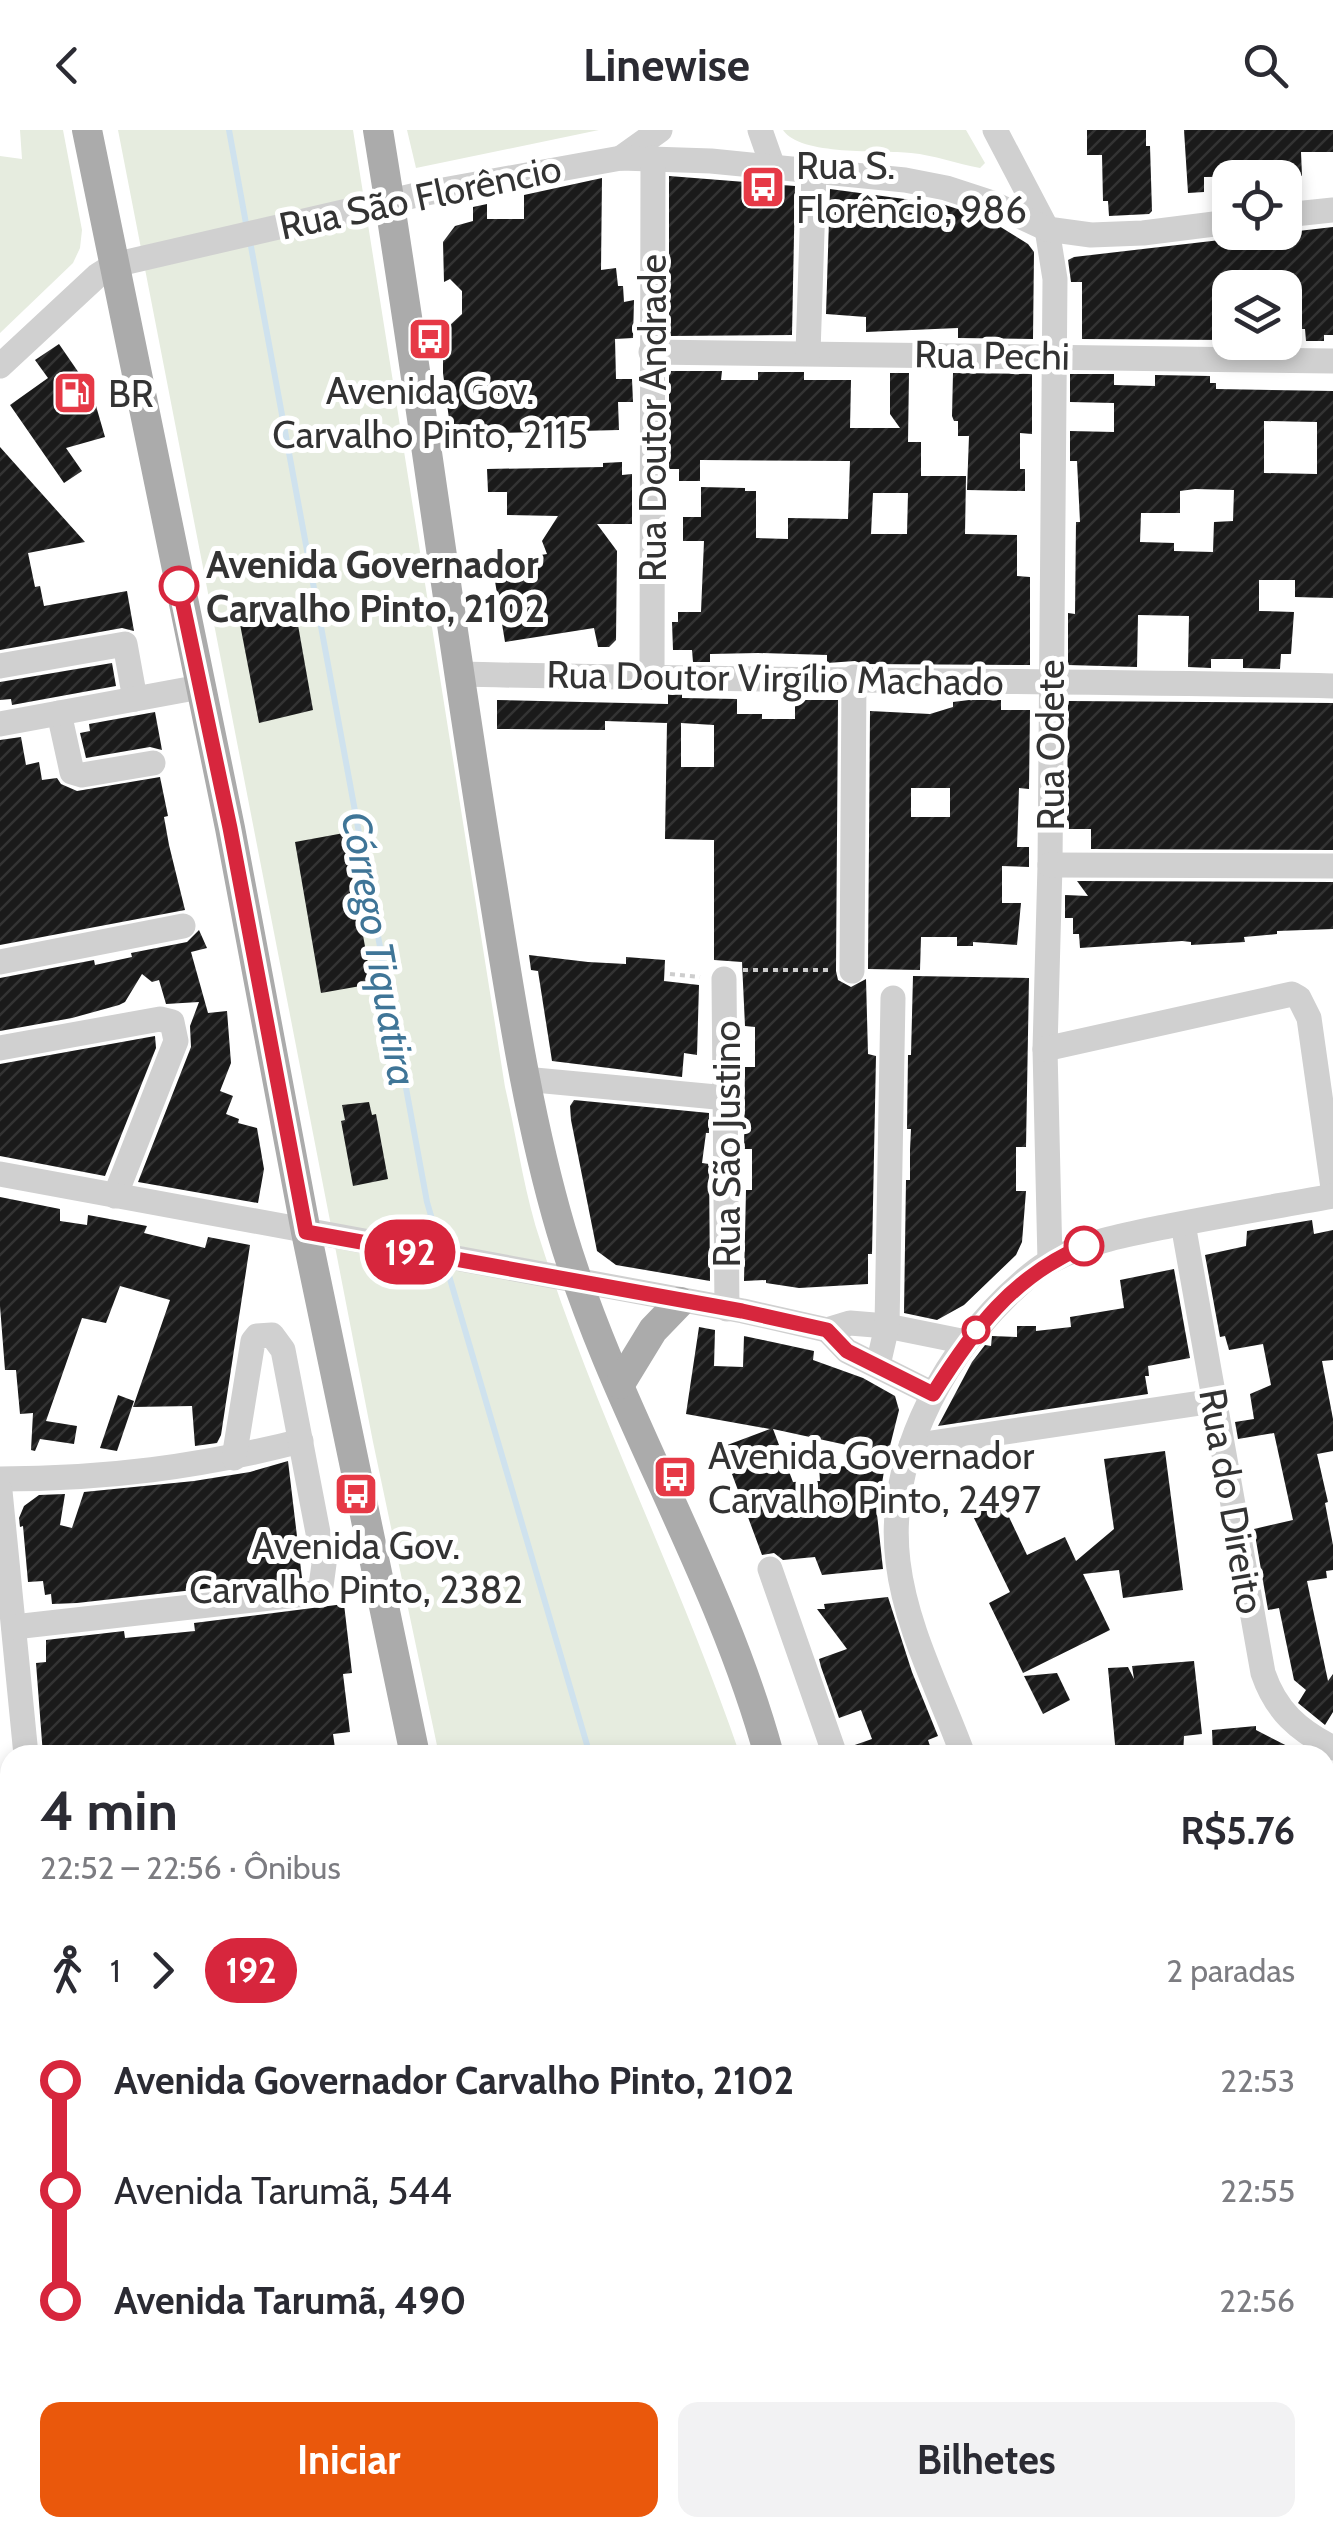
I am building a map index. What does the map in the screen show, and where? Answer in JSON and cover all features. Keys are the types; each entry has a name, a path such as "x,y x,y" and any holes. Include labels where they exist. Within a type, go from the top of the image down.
{"main road":[{"path":"87,130 412,1745"},
{"path":"378,130 458,674 524,1080 578,1283 698,1556 767,1745"},
{"path":"620,1384 653,1330 680,1302"}],"street":[{"path":"621,158 660,130"},
{"path":"760,130 773,167"},
{"path":"994,130 1047,229"},
{"name":"Rua São Florêncio","path":"0,366 98,275 114,265 492,179 621,158 905,180 992,203 1047,229 1108,234 1212,224"},
{"name":"Rua Doutor Andrade","path":"652,679 653,158"},
{"path":"808,353 814,172"},
{"path":"1302,214 1333,210"},
{"name":"Rua Odete","path":"1047,229 1054,279 1045,1049 1050,1261"},
{"name":"Rua Pechi","path":"651,352 1333,361"},
{"path":"0,666 125,644 135,699"},
{"name":"Rua Doutor Virgílio Machado","path":"458,674 1333,686"},
{"path":"852,971 854,678"},
{"path":"0,724 200,687"},
{"path":"59,713 72,772 82,775 153,763"},
{"path":"1050,866 1333,866"},
{"path":"0,962 183,926"},
{"name":"Rua São Justino","path":"724,979 728,1098 726,1309"},
{"path":"1045,1049 1292,994 1299,998 1309,1018 1333,1188"},
{"path":"878,1365 887,1326 893,998"},
{"path":"0,1048 160,1019 172,1022 176,1040 115,1196"},
{"path":"524,1080 728,1098"},
{"path":"0,1174 827,1330 850,1323 887,1326 966,1342"},
{"path":"958,1745 908,1611 898,1560 898,1504 911,1446 933,1394 966,1342 1015,1289 1050,1261 1084,1246 1333,1196"},
{"name":"Rua do Direito","path":"1183,1224 1263,1673 1278,1708 1307,1735 1327,1745"},
{"path":"827,1330 847,1351 933,1394"},
{"path":"14,1626 314,1593 322,1586 324,1564 283,1350 272,1335 257,1336 250,1356 234,1458"},
{"path":"911,1446 1214,1401"},
{"path":"0,1479 132,1474 234,1458 300,1441"},
{"path":"0,1491 25,1745"},
{"path":"770,1569 832,1745"}],"path":[{"path":"670,974 724,979 730,970 852,971"}],"shaded area":[{"path":"20,130 63,130 82,230 73,263 0,333 0,156 22,159"},
{"path":"118,130 353,130 505,1087 530,1205 587,1373 736,1745 437,1745 373,1442"},
{"path":"407,130 599,130 416,168"},
{"path":"783,130 966,130 985,163 980,168 920,154 823,148 792,138"}],"building":[{"path":"1087,130 1146,130 1146,146 1150,146 1149,214 1109,216 1108,201 1103,201 1102,155 1087,155"},
{"path":"1184,130 1333,130 1333,152 1301,152 1301,160 1212,160 1212,177 1204,177 1204,192 1188,193"},
{"path":"669,176 795,186 792,335 669,336"},
{"path":"602,178 601,270 616,268 624,302 634,300 633,338 615,339 616,379 632,379 633,402 618,402 619,430 451,434 443,341 449,326 462,314 462,291 450,279 444,282 443,242 455,226 473,221 473,207 487,204 487,219 524,219 524,195"},
{"path":"830,189 942,204 986,218 1028,244 1034,252 1033,339 958,338 958,328 866,332 866,317 826,314"},
{"path":"1333,227 1333,335 1324,335 1324,341 1306,341 1302,329 1302,270 1212,270 1212,340 1082,339 1082,282 1071,282 1068,260 1074,257 1212,241 1212,250 1302,250 1302,231"},
{"path":"59,344 92,392 105,437 66,448 82,471 64,483 10,405 48,378 35,360"},
{"path":"669,371 722,371 721,380 758,380 758,372 804,372 804,380 851,380 850,428 900,428 890,414 890,373 909,373 908,442 921,442 921,476 966,476 965,534 1017,535 1017,576 1030,577 1030,665 827,663 827,655 758,653 710,654 710,662 693,662 692,650 673,650 672,622 678,622 678,612 701,612 704,541 683,541 683,517 701,517 701,487 756,491 756,538 788,539 788,518 848,519 850,461 700,460 700,481 679,481 679,469 669,469","holes":["873,493 908,493 907,534 871,534"]},
{"path":"953,373 1032,374 1032,434 1020,433 1020,469 1025,469 1025,491 967,490 969,436 958,436 958,421 952,416"},
{"path":"1070,374 1114,374 1114,385 1155,386 1155,375 1210,376 1216,389 1333,391 1333,598 1295,597 1295,580 1259,580 1259,611 1294,612 1291,654 1281,654 1280,669 1243,668 1243,659 1211,659 1211,668 1188,667 1189,616 1138,615 1137,667 1068,665 1068,613 1075,614 1076,522 1080,522 1077,461 1070,461 1070,431 1114,432 1114,403 1070,402","holes":["1264,421 1317,422 1317,474 1264,473","1234,490 1233,521 1214,522 1213,552 1174,551 1174,543 1140,542 1141,513 1180,513 1180,491"]},
{"path":"0,447 85,542 28,553 35,587 40,586 44,606 127,591 134,631 122,628 0,650"},
{"path":"622,462 622,475 632,474 632,524 597,524 617,551 616,640 609,647 598,647 594,628 505,642 492,563 547,554 542,541 558,516 507,515 507,492 488,492 487,469 603,467 603,463"},
{"path":"295,608 313,710 259,723 239,619"},
{"path":"112,663 116,686 12,705 11,699 0,700 0,682"},
{"path":"668,694 737,699 737,714 795,719 795,700 838,700 836,971 838,980 851,987 866,979 868,1054 876,1056 868,1284 799,1288 766,1280 744,1281 746,1190 752,1190 752,1149 744,1149 745,1067 755,1067 755,1027 745,1026 742,962 714,960 714,840 665,839 667,723 605,721 605,730 497,729 497,700 668,704","holes":["681,723 714,725 714,767 681,767"]},
{"path":"1001,700 1001,710 1030,710 1029,789 1019,788 1017,847 1029,847 1029,867 1002,866 1002,903 1021,903 1017,945 973,942 973,946 957,946 957,937 921,937 920,970 868,969 870,711 930,714 953,707 953,702","holes":["911,788 950,788 950,817 911,817"]},
{"path":"1068,701 1333,703 1333,850 1091,849 1091,829 1067,829"},
{"path":"155,712 162,750 150,747 86,758 80,733 90,731 89,724"},
{"path":"21,737 26,765 39,762 42,780 57,778 77,791 160,777 169,845 185,910 0,945 0,740"},
{"path":"344,833 372,984 321,993 295,842"},
{"path":"1077,881 1333,882 1333,929 1277,931 1244,937 1245,942 1191,945 1182,941 1080,948 1079,934 1073,934 1073,918 1065,918 1065,895 1088,896"},
{"path":"199,930 207,948 191,952 208,1013 227,1011 231,1063 220,1091 233,1096 226,1114 239,1119 238,1123 257,1128 264,1169 258,1203 138,1182 191,1047 190,1026 199,1002 166,1004 159,980 152,982 142,974 125,1002 119,1005 0,1031 0,978 94,960 95,965 132,957 131,953 187,942"},
{"path":"529,955 626,964 626,957 665,960 664,981 699,985 697,1055 684,1053 682,1077 552,1061 538,971 531,970"},
{"path":"913,976 1029,978 1026,1147 1016,1147 1016,1191 1026,1191 1022,1242 1016,1255 964,1305 937,1320 904,1313"},
{"path":"155,1036 156,1048 105,1176 0,1156 0,1064"},
{"path":"574,1100 709,1113 702,1163 709,1164 710,1281 616,1265 597,1251 571,1120 570,1106"},
{"path":"369,1102 372,1115 376,1114 388,1179 353,1186 341,1121 345,1120 342,1105"},
{"path":"0,1197 60,1209 60,1221 87,1225 88,1215 147,1226 144,1233 205,1248 208,1237 250,1245 217,1443 195,1446 192,1406 133,1407 170,1300 120,1286 106,1323 82,1318 46,1421 77,1426 74,1444 40,1439 35,1451 31,1450 33,1413 20,1414 16,1370 5,1370 0,1306"},
{"path":"1312,1220 1314,1234 1333,1230 1333,1360 1322,1361 1333,1419 1333,1451 1317,1454 1328,1502 1325,1503 1333,1570 1326,1571 1327,1578 1307,1581 1328,1681 1333,1674 1333,1712 1325,1725 1298,1703 1306,1690 1294,1680 1279,1608 1268,1610 1254,1529 1293,1520 1274,1433 1238,1439 1235,1422 1254,1419 1250,1394 1271,1385 1263,1344 1229,1350 1225,1336 1220,1337 1205,1255 1246,1246 1247,1231"},
{"path":"1174,1269 1190,1358 1148,1366 1148,1394 938,1426 972,1362 985,1345 991,1346 992,1336 1017,1337 1017,1326 1036,1326 1036,1331 1071,1327 1070,1317 1124,1308 1120,1280"},
{"path":"699,1327 715,1330 714,1366 743,1367 744,1336 814,1351 813,1360 863,1378 895,1396 899,1410 888,1454 773,1429 793,1482 820,1481 819,1467 885,1465 877,1514 883,1569 822,1575 815,1557 783,1560 774,1553 762,1555 722,1447 770,1429 686,1414"},
{"path":"118,1395 134,1401 117,1451 100,1448"},
{"path":"1165,1451 1183,1590 1123,1598 1119,1570 1083,1574 1110,1630 1023,1673 989,1603 1010,1592 971,1512 1000,1498 1027,1555 1065,1537 1076,1561 1114,1529 1104,1459"},
{"path":"288,1461 302,1578 52,1604 51,1594 45,1595 43,1581 28,1582 19,1518 24,1506 39,1495 65,1494 60,1525 72,1528 84,1492 194,1481"},
{"path":"888,1597 938,1736 928,1740 930,1745 855,1745 872,1739 861,1710 839,1718 819,1659 847,1649 817,1609 825,1609 824,1604"},
{"path":"344,1604 352,1673 343,1674 350,1732 333,1734 335,1745 42,1745 36,1663 46,1662 46,1640 124,1631 125,1638 195,1631 194,1623"},
{"path":"1194,1661 1202,1734 1184,1736 1184,1745 1115,1745 1108,1668 1128,1667 1134,1679 1132,1666"},
{"path":"1057,1673 1070,1700 1043,1714 1024,1676"},
{"path":"1256,1726 1256,1730 1285,1745 1213,1745 1212,1730"}],"waterway":[{"name":"Córrego Tiquatira","path":"229,130 247,229"},
{"name":"Córrego Tiquatira","path":"250,241 427,1202 441,1250"},
{"name":"Córrego Tiquatira","path":"445,1262 587,1745"}],"bus line":[{"name":"192","path":"179,586 230,828 306,1232 827,1330 847,1351 933,1394 966,1342 994,1309 1050,1261 1084,1246"}],"place":[{"name":"Rua S. Florêncio, 986","path":"763,187"},
{"name":"Avenida Gov. Carvalho Pinto, 2115","path":"430,339"},
{"name":"BR","path":"75,393"},
{"name":"Avenida Governador Carvalho Pinto, 2102","path":"179,586"},
{"name":"Avenida Governador Carvalho Pinto, 2497","path":"675,1477"},
{"name":"Avenida Gov. Carvalho Pinto, 2382","path":"356,1494"}]}
